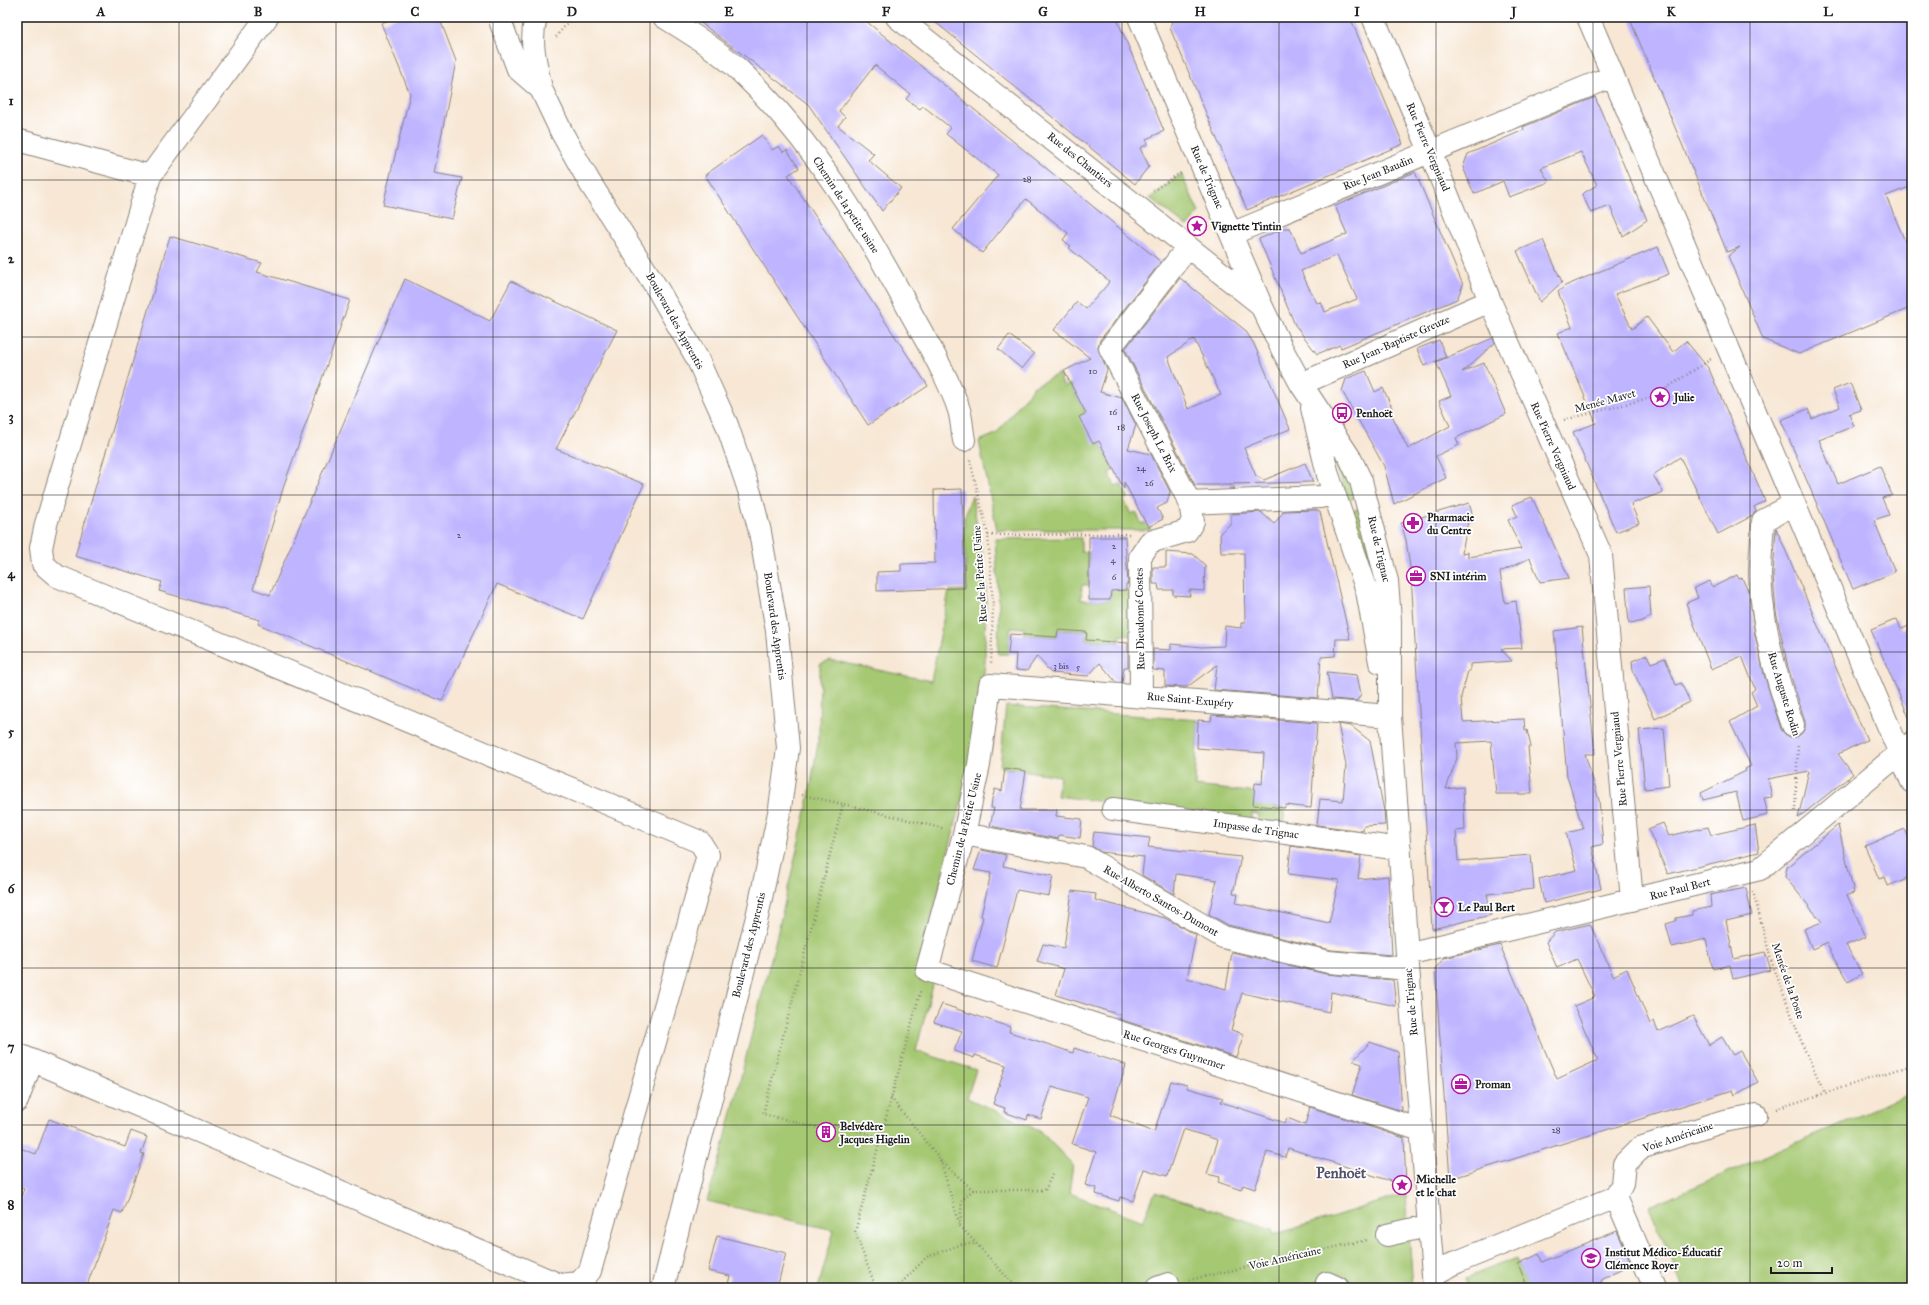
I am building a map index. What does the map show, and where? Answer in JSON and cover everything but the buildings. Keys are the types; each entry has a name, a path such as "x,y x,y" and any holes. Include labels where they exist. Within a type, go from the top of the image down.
{"street":[{"path":"17,1101 24,1057 560,1285 578,1283 590,1271 708,856 700,842 57,576 43,564 41,548 46,524 150,176 267,17"},
{"name":"Boulevard des Apprentis","path":"502,17 501,23 518,69 541,89 562,133 590,183 658,290 697,358 727,425 751,496 760,532 777,631 788,748 780,808 757,917 663,1288"},
{"path":"536,17 532,34 541,89"},
{"name":"Chemin de la petite usine","path":"664,17 698,38 739,70 772,102 813,154 874,247 923,334 959,411 964,440"},
{"name":"Rue des Chantiers","path":"897,17 1261,305"},
{"name":"Rue de Trignac","path":"1139,17 1261,305 1282,349 1306,391 1350,458 1361,481 1378,541 1387,581 1390,716 1407,961 1434,1281"},
{"name":"Rue Pierre Vergniaud","path":"1373,17 1430,151 1490,301 1601,555 1632,900"},
{"path":"1588,17 1794,504 1906,748 1912,782"},
{"name":"Rue Jean Baudin","path":"1231,234 1613,76"},
{"path":"17,140 150,176"},
{"name":"Rue Joseph Le Brix","path":"1188,247 1110,348 1190,503"},
{"name":"Rue Jean-Baptiste Greuze","path":"1306,391 1490,301"},
{"name":"Rue de Trignac","path":"1306,391 1321,452 1367,591 1390,716"},
{"path":"1150,542 1187,531 1193,521 1190,503 1320,497 1334,494"},
{"name":"Rue Auguste Rodin","path":"1793,726 1781,693 1769,647 1760,576 1763,521 1794,504"},
{"name":"Rue Dieudonné Costes","path":"1142,696 1140,557 1150,542"},
{"name":"Rue Saint-Exupéry","path":"990,685 1390,716"},
{"name":"Chemin de la Petite Usine","path":"927,970 964,834 979,765 990,685"},
{"name":"Rue Paul Bert","path":"1407,961 1632,900 1760,870 1906,748"},
{"name":"Impasse de Trignac","path":"1113,809 1400,849"},
{"name":"Rue Alberto Santos-Dumont","path":"964,834 1086,857 1223,937 1329,962 1407,961"},
{"name":"Rue Georges Guynemer","path":"927,970 1421,1130"},
{"name":"Voie Américaine","path":"1616,1197 1622,1184 1624,1164 1640,1148 1724,1121 1756,1115"},
{"path":"1434,1281 1456,1262 1616,1197 1655,1288"},
{"path":"1387,1235 1414,1229"}],"path":[{"path":"551,42 572,17"},
{"path":"1148,194 1175,176 1184,172"},
{"name":"Menée Mavet","path":"1544,425 1653,397 1728,347"},
{"name":"Rue de la Petite Usine","path":"964,440 979,493 988,535 993,605 990,685"},
{"path":"988,535 1138,534 1150,542"},
{"name":"Rue Auguste Rodin","path":"1792,818 1795,812 1799,755 1798,739 1793,726"},
{"path":"799,794 920,823"},
{"path":"820,1128 763,1114 843,804"},
{"name":"Menée de la Poste","path":"1760,870 1753,893 1771,960 1803,1046 1826,1093"},
{"path":"876,1288 855,1232 890,1098 927,970"},
{"path":"1756,1115 1912,1065"},
{"path":"890,1098 940,1159 973,1190"},
{"path":"834,1125 880,1137"},
{"path":"940,1159 960,1226 1017,1288"},
{"path":"960,1226 962,1200 973,1190 1045,1190 1053,1173"},
{"name":"Voie Américaine","path":"1162,1286 1387,1235"},
{"path":"896,1288 927,1257 962,1244 977,1244"}],"green space":[{"path":"1181,174 1199,212 1187,227 1150,198"},
{"path":"1058,374 1064,387 1070,384 1086,413 1080,417 1099,441 1114,470 1109,473 1115,486 1121,484 1128,497 1124,500 1131,514 1136,512 1142,524 1146,522 1151,530 997,530 979,441 996,434 1033,387"},
{"path":"1340,456 1358,497 1348,500 1335,461"},
{"path":"972,495 986,577 985,663 976,744 919,967 933,985 916,1051 976,1070 967,1098 1040,1131 1073,1165 1069,1193 1143,1221 1155,1192 1272,1229 1273,1235 1406,1194 1413,1288 1368,1288 1340,1275 1292,1288 1177,1288 1174,1278 1142,1288 818,1288 834,1230 707,1201 721,1155 778,931 808,802 819,737 820,664 830,660 931,681 949,591 966,590 964,518"},
{"path":"1360,508 1372,557 1368,558 1364,555 1351,511"},
{"path":"1081,538 1081,552 1089,552 1089,585 1082,585 1081,600 1110,600 1111,590 1133,591 1133,636 1120,635 1119,642 1086,640 1086,632 1058,630 1057,637 1024,635 1024,628 1011,627 1008,654 998,654 999,603 995,539"},
{"path":"1006,706 1198,720 1195,786 1258,793 1273,807 1285,808 1283,825 1257,821 1258,814 1252,813 1251,820 1057,796 1060,776 1000,767"},
{"path":"1912,1093 1912,1288 1684,1288 1649,1206"},
{"path":"1516,1258 1529,1288 1467,1288 1466,1278"}],"place":[{"name":"Vignette Tintin","path":"1197,226"},
{"name":"Julie","path":"1660,397"},
{"name":"Penhoët","path":"1342,413"},
{"name":"Pharmacie du Centre","path":"1413,523"},
{"name":"SNI intérim","path":"1416,576"},
{"name":"Le Paul Bert","path":"1444,907"},
{"name":"Proman","path":"1461,1084"},
{"name":"Belvédère Jacques Higelin","path":"826,1132"},
{"name":"Michelle et le chat","path":"1402,1185"},
{"name":"Institut Médico-Éducatif Clémence Royer","path":"1591,1258"}],"district":[{"name":"Penhoët","path":"1341,1173"}]}
